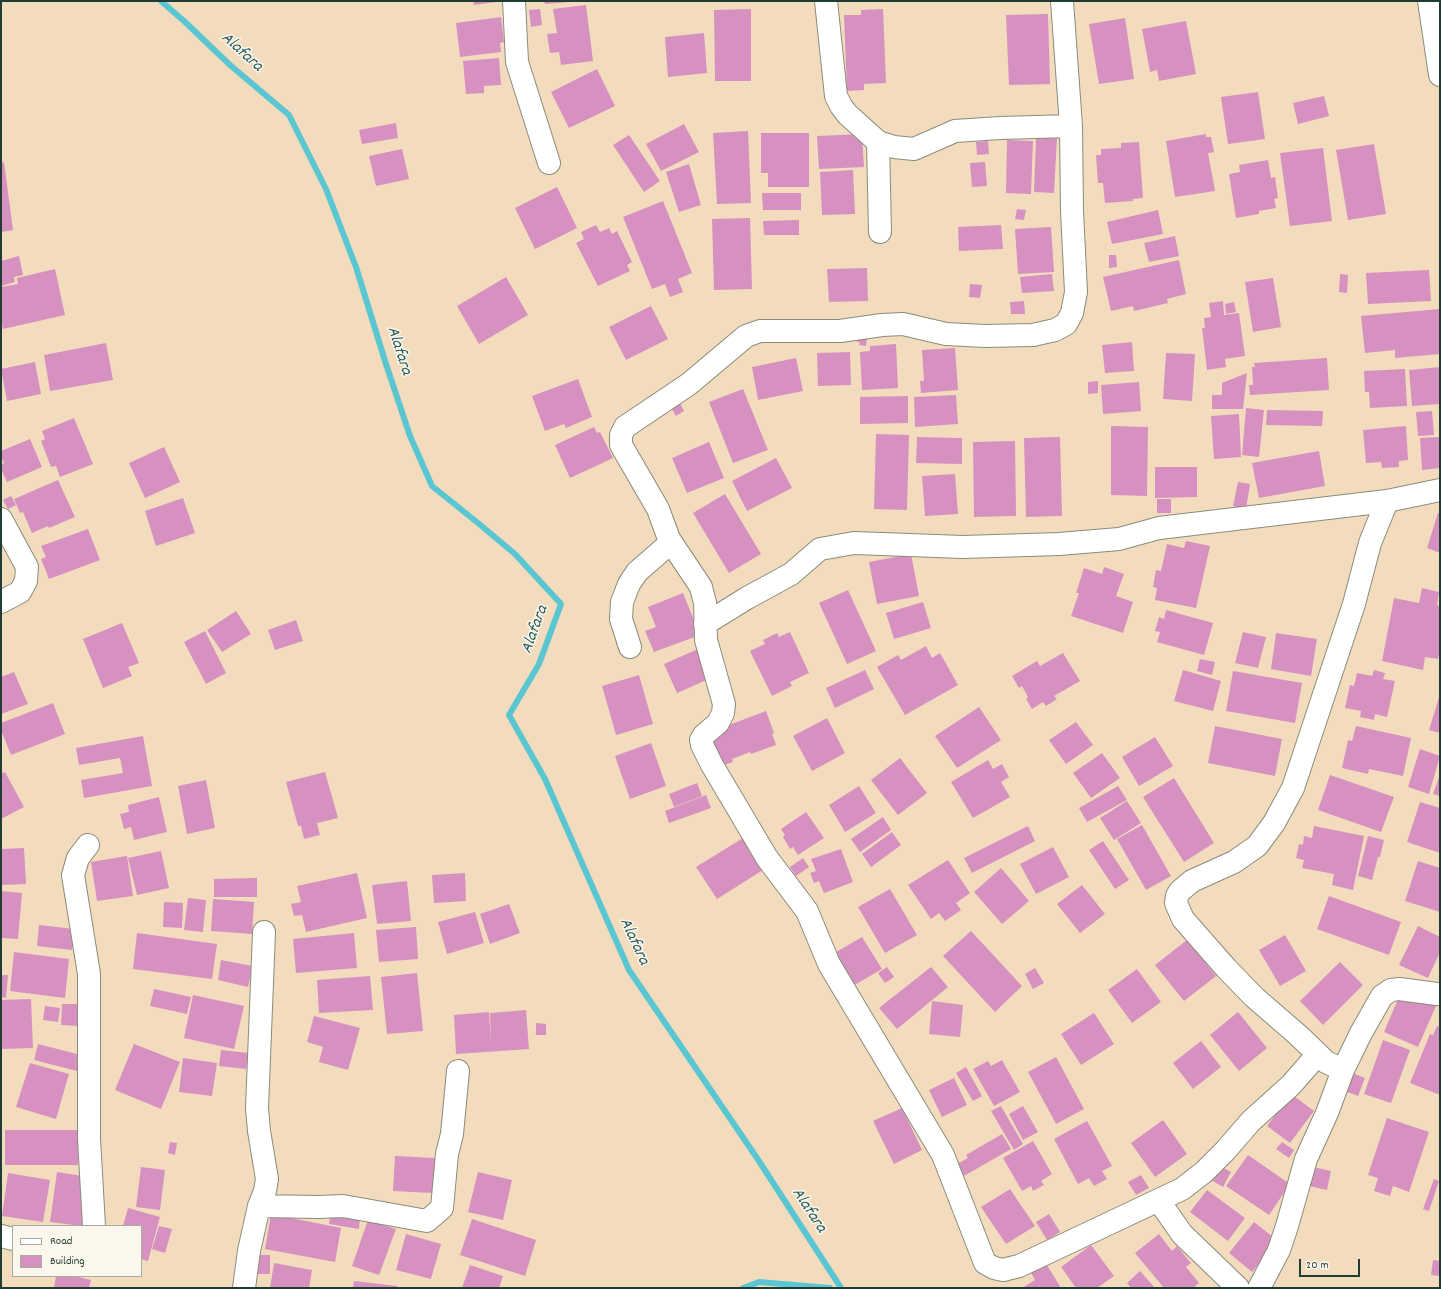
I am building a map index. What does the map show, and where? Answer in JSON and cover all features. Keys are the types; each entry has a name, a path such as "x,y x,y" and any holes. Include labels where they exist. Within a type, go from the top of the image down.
{"street":[{"path":"514,1 517,62 549,163"},
{"path":"826,1 836,96 847,114 878,142 894,147 914,149 955,131 1071,126"},
{"path":"1062,1 1071,126 1072,211 1076,292 1072,313 1066,324 1055,330 1033,335 985,336 946,334 903,324 882,325 840,331 760,331 746,336 689,384 625,427 621,434 621,445 658,509 669,538 701,587 705,602 706,640 724,704 723,713 718,723 704,735 701,740 702,746 767,858 807,910 829,964 943,1155 985,1263 994,1268 1003,1270 1019,1266 1182,1189 1204,1172 1225,1152 1251,1121 1291,1085 1318,1054"},
{"path":"1429,1 1440,75"},
{"path":"878,142 880,232"},
{"path":"705,624 747,598 792,574 820,549 854,542 963,547 1059,544 1119,539 1159,528 1387,501 1440,490"},
{"path":"1343,1070 1326,1062 1298,1035 1254,997 1183,919 1176,903 1177,896 1180,891 1192,880 1234,862 1257,846 1274,822 1293,788 1354,604 1370,543 1387,501"},
{"path":"1,519 27,567 26,581 20,592 1,602"},
{"path":"630,647 621,619 622,602 629,584 637,572 668,545 669,538"},
{"path":"88,845 78,858 73,875 89,974 89,1139 94,1225"},
{"path":"244,1288 248,1251 259,1206 265,1191 267,1178 258,1131 257,1108 264,932"},
{"path":"1258,1288 1279,1250 1306,1159 1327,1113 1343,1070 1361,1033 1382,996 1391,990 1399,989 1439,991"},
{"path":"259,1206 319,1208 343,1206 427,1221 442,1208 447,1154 452,1134 458,1070"},
{"path":"1159,1201 1182,1234 1238,1288"},
{"path":"1,1236 12,1239"}],"building":[{"path":"473,1 496,1 496,2 474,5"},
{"path":"544,1 570,1 570,2 545,4"},
{"path":"586,5 593,61 561,65 559,52 550,53 547,34 557,33 553,9"},
{"path":"540,9 542,25 531,27 529,10"},
{"path":"751,9 751,81 715,81 714,10"},
{"path":"883,9 886,83 864,84 864,90 847,91 844,15 861,15 861,10"},
{"path":"1048,14 1050,84 1009,85 1006,15"},
{"path":"501,17 504,42 500,43 501,52 460,57 456,23"},
{"path":"1125,18 1134,79 1099,84 1089,24"},
{"path":"1186,21 1196,74 1159,81 1157,70 1150,72 1142,29"},
{"path":"704,33 707,73 668,77 665,37"},
{"path":"499,58 501,85 484,86 484,93 466,94 463,61"},
{"path":"597,69 615,106 569,128 551,92"},
{"path":"1258,92 1265,139 1228,144 1221,97"},
{"path":"1324,96 1329,116 1298,124 1293,103"},
{"path":"396,123 398,138 362,144 359,130"},
{"path":"684,124 699,152 661,171 646,144"},
{"path":"748,131 751,203 717,204 713,133"},
{"path":"761,133 809,133 809,187 768,187 768,173 761,173"},
{"path":"862,134 864,167 819,169 817,136"},
{"path":"1206,134 1206,137 1211,137 1214,152 1208,153 1215,191 1175,197 1166,141"},
{"path":"629,135 660,181 644,192 613,145"},
{"path":"1036,138 1057,138 1054,193 1034,192"},
{"path":"1007,140 1033,141 1031,194 1006,193"},
{"path":"988,141 989,154 977,155 976,142"},
{"path":"1139,142 1143,198 1133,199 1133,201 1105,203 1103,183 1098,183 1096,155 1101,155 1101,149 1121,148 1121,143"},
{"path":"1374,144 1386,214 1348,220 1336,150"},
{"path":"1323,148 1332,221 1290,226 1280,153"},
{"path":"402,149 409,179 376,186 369,156"},
{"path":"1268,160 1271,178 1275,177 1278,198 1274,199 1276,208 1259,211 1259,214 1236,218 1229,174 1240,172 1239,165"},
{"path":"4,162 13,230 1,232 1,163"},
{"path":"985,162 987,186 972,187 970,163"},
{"path":"689,164 701,205 679,212 666,172"},
{"path":"853,170 855,214 822,215 820,172"},
{"path":"557,187 577,228 535,249 515,208"},
{"path":"762,193 801,193 801,210 763,210"},
{"path":"663,201 692,273 678,279 683,292 670,297 665,284 652,289 623,217"},
{"path":"1017,209 1026,210 1024,220 1015,219"},
{"path":"1158,210 1163,234 1112,244 1107,222"},
{"path":"750,218 752,289 714,290 712,219"},
{"path":"799,220 799,235 764,235 763,221"},
{"path":"596,225 600,232 609,228 612,234 617,231 632,262 627,265 630,271 598,286 576,243 584,239 581,232"},
{"path":"1001,225 1003,249 959,251 958,227"},
{"path":"1051,227 1054,272 1018,274 1015,229"},
{"path":"1175,236 1179,256 1149,262 1144,243"},
{"path":"1109,255 1116,255 1117,267 1109,268"},
{"path":"19,256 23,275 14,277 15,282 1,286 1,261"},
{"path":"1179,260 1186,294 1167,299 1168,303 1134,311 1133,306 1111,311 1103,277"},
{"path":"867,268 868,301 829,302 827,269"},
{"path":"55,269 65,315 3,329 1,319 1,287 18,284 17,278"},
{"path":"1429,270 1431,301 1368,304 1366,273"},
{"path":"1052,274 1054,291 1022,293 1020,277"},
{"path":"1340,274 1348,275 1347,293 1339,292"},
{"path":"506,277 528,315 479,344 457,306"},
{"path":"1273,278 1281,327 1253,332 1245,282"},
{"path":"970,284 982,285 980,298 969,297"},
{"path":"1024,301 1025,314 1011,314 1010,302"},
{"path":"1223,301 1224,315 1239,313 1245,356 1225,359 1226,367 1207,370 1202,328 1205,328 1204,318 1211,317 1209,303"},
{"path":"1234,302 1236,312 1226,314 1225,304"},
{"path":"651,306 668,339 626,360 609,327"},
{"path":"1440,309 1440,354 1395,358 1395,350 1365,353 1361,316"},
{"path":"857,337 867,338 866,346 859,345 860,342 857,342"},
{"path":"1132,342 1134,371 1105,373 1102,345"},
{"path":"106,343 113,380 50,391 44,355"},
{"path":"896,344 898,388 862,390 860,352 870,351 870,346"},
{"path":"955,348 958,390 921,393 920,381 924,381 922,350"},
{"path":"850,352 851,385 818,386 817,353"},
{"path":"1166,353 1195,354 1192,401 1163,399"},
{"path":"796,358 803,391 758,400 752,367"},
{"path":"1327,358 1329,390 1250,395 1249,385 1253,385 1252,367 1255,367 1254,363"},
{"path":"35,362 41,394 7,401 1,369"},
{"path":"1440,367 1440,404 1412,406 1409,370"},
{"path":"1405,369 1407,406 1370,408 1369,392 1365,392 1364,371"},
{"path":"1247,373 1243,409 1212,409 1212,395 1222,395 1222,383"},
{"path":"578,379 592,417 566,428 564,424 545,431 532,396"},
{"path":"1098,381 1098,393 1088,394 1088,382"},
{"path":"1139,382 1141,411 1103,414 1101,385"},
{"path":"743,389 768,450 733,463 709,402"},
{"path":"956,395 958,424 915,427 914,397"},
{"path":"908,396 908,423 860,424 860,397"},
{"path":"679,401 684,411 676,416 670,406"},
{"path":"1246,408 1264,410 1259,457 1242,455"},
{"path":"1267,410 1323,411 1322,426 1266,425"},
{"path":"1432,411 1434,435 1418,436 1416,412"},
{"path":"1239,414 1241,457 1214,459 1211,416"},
{"path":"74,418 93,464 60,477 56,466 51,467 41,441 45,439 42,431"},
{"path":"1111,426 1148,427 1147,496 1111,495"},
{"path":"1406,426 1408,460 1399,461 1399,467 1382,468 1381,462 1366,463 1363,430"},
{"path":"594,427 597,433 600,432 613,458 570,478 555,445"},
{"path":"876,434 909,435 907,510 874,509"},
{"path":"917,437 962,438 962,464 916,463"},
{"path":"1060,437 1062,516 1026,517 1024,438"},
{"path":"1440,437 1440,468 1422,470 1420,438"},
{"path":"30,439 42,467 7,482 1,469 1,465 4,463 1,457 1,451"},
{"path":"1015,441 1016,516 974,517 973,442"},
{"path":"709,442 724,478 687,493 672,458"},
{"path":"164,447 180,482 145,498 129,463"},
{"path":"1319,451 1325,486 1259,498 1252,463"},
{"path":"776,458 792,488 747,511 732,481"},
{"path":"1155,467 1197,467 1197,497 1155,498"},
{"path":"955,474 958,514 925,516 922,476"},
{"path":"58,480 75,517 49,528 48,526 32,533 23,512 20,513 14,499"},
{"path":"1238,482 1250,484 1246,509 1233,506"},
{"path":"725,494 761,554 729,573 693,513"},
{"path":"11,496 16,505 8,509 3,500"},
{"path":"183,498 195,533 156,546 145,511"},
{"path":"1157,499 1171,499 1171,513 1157,513"},
{"path":"1438,513 1440,513 1440,553 1427,548"},
{"path":"88,529 100,560 49,579 41,559 46,557 41,546"},
{"path":"1186,541 1210,546 1196,608 1155,600 1157,588 1153,587 1156,570 1161,571 1167,544 1184,548"},
{"path":"911,554 919,596 877,604 869,562"},
{"path":"1104,567 1124,574 1116,596 1133,602 1123,633 1071,616 1079,593 1076,593 1084,568 1102,574"},
{"path":"1422,588 1439,592 1437,605 1440,606 1440,650 1438,659 1425,657 1423,670 1382,661 1394,598 1419,603"},
{"path":"848,590 876,651 847,664 819,603"},
{"path":"683,593 700,635 654,652 645,631 656,627 648,607"},
{"path":"923,602 931,628 894,639 886,613"},
{"path":"1166,610 1213,623 1204,655 1157,642 1160,632 1155,631 1159,617 1164,619"},
{"path":"236,611 251,634 222,652 207,630"},
{"path":"296,620 303,641 275,650 268,630"},
{"path":"122,623 139,663 128,667 132,676 103,688 83,639"},
{"path":"205,631 226,673 206,684 184,642"},
{"path":"790,632 809,673 790,682 792,686 772,696 750,651 765,644 763,640 777,633 779,637"},
{"path":"1243,632 1266,637 1258,668 1235,663"},
{"path":"1276,633 1317,639 1311,676 1271,669"},
{"path":"926,646 932,658 940,653 958,685 905,715 877,667 898,655 901,660"},
{"path":"698,649 711,678 677,693 664,664"},
{"path":"1063,653 1080,681 1054,696 1057,699 1046,706 1043,702 1032,709 1026,699 1028,697 1022,686 1019,688 1012,676 1037,661 1040,666"},
{"path":"1200,659 1215,662 1212,675 1197,671"},
{"path":"865,670 874,689 835,708 826,688"},
{"path":"1183,670 1221,681 1213,711 1174,701"},
{"path":"1374,670 1385,673 1383,679 1395,681 1387,717 1375,714 1374,720 1360,717 1361,711 1345,708 1350,685 1354,686 1357,673 1372,676"},
{"path":"1233,671 1302,683 1295,723 1226,711"},
{"path":"14,672 28,704 1,714 1,677"},
{"path":"639,675 653,724 616,735 602,686"},
{"path":"1440,694 1440,733 1429,730"},
{"path":"53,703 65,734 11,755 1,730 1,723"},
{"path":"979,707 1001,740 957,768 935,736"},
{"path":"766,711 774,733 772,734 776,745 751,754 750,752 732,759 733,762 721,766 708,733"},
{"path":"827,718 845,753 812,771 793,736"},
{"path":"1076,722 1093,745 1066,764 1049,740"},
{"path":"1215,726 1282,739 1275,776 1208,763"},
{"path":"1356,726 1411,738 1403,776 1369,769 1368,774 1342,768 1348,740 1352,741"},
{"path":"143,736 152,786 84,798 81,780 123,773 120,758 79,765 76,748"},
{"path":"1155,737 1173,766 1139,786 1122,757"},
{"path":"651,743 666,786 630,799 615,756"},
{"path":"1420,749 1440,756 1429,794 1408,787"},
{"path":"1102,753 1120,778 1091,798 1073,773"},
{"path":"900,758 927,793 898,815 871,780"},
{"path":"988,760 993,769 1002,764 1009,777 1001,782 1010,797 973,818 951,782"},
{"path":"5,772 24,807 1,819 1,774"},
{"path":"325,772 338,818 317,823 320,835 304,839 301,826 298,826 286,782"},
{"path":"1330,775 1394,797 1381,832 1318,810"},
{"path":"1440,775 1440,796 1433,794"},
{"path":"1174,778 1214,843 1184,862 1143,797"},
{"path":"206,780 215,828 187,834 178,786"},
{"path":"697,783 702,796 674,807 669,794"},
{"path":"859,786 876,813 845,832 829,805"},
{"path":"1118,786 1127,800 1087,822 1079,808"},
{"path":"706,795 711,808 669,823 665,811"},
{"path":"159,797 167,832 134,840 131,827 124,829 120,814 129,812 128,805"},
{"path":"1127,801 1141,823 1114,840 1100,818"},
{"path":"1420,802 1440,808 1440,853 1407,842"},
{"path":"806,812 824,838 798,855 793,847 790,849 783,837 785,835 781,829"},
{"path":"883,817 891,830 860,852 851,839"},
{"path":"1142,825 1171,876 1146,890 1117,839"},
{"path":"1028,826 1035,841 972,873 964,858"},
{"path":"1314,826 1364,836 1353,890 1332,885 1334,874 1302,868 1304,860 1296,858 1299,844 1303,845 1304,836 1312,838"},
{"path":"892,832 901,845 871,867 862,854"},
{"path":"1368,836 1384,840 1372,880 1358,876"},
{"path":"743,838 763,870 717,899 696,867"},
{"path":"1103,841 1129,880 1115,889 1089,850"},
{"path":"1053,847 1069,877 1036,894 1020,864"},
{"path":"24,848 26,884 1,885 1,849"},
{"path":"841,849 853,882 824,893 819,881 814,883 810,873 816,871 811,859"},
{"path":"161,851 169,888 137,895 128,858"},
{"path":"127,856 133,896 97,901 91,862"},
{"path":"803,858 809,867 796,876 790,867"},
{"path":"948,860 970,893 956,903 961,910 945,921 939,913 931,919 908,885"},
{"path":"1418,861 1440,868 1440,912 1405,901"},
{"path":"1001,868 1029,901 1002,924 974,892"},
{"path":"357,873 367,918 306,932 302,915 294,916 291,904 301,902 297,886"},
{"path":"465,873 466,901 434,903 432,875"},
{"path":"257,878 257,897 214,897 214,879"},
{"path":"407,881 411,921 377,924 372,885"},
{"path":"1082,885 1105,914 1080,933 1057,904"},
{"path":"890,889 917,935 885,953 858,907"},
{"path":"1,891 22,893 18,939 1,938"},
{"path":"1329,896 1401,922 1389,955 1317,929"},
{"path":"188,898 206,900 203,932 184,930"},
{"path":"213,899 254,902 252,934 211,931"},
{"path":"164,902 183,903 182,928 163,927"},
{"path":"509,904 520,933 490,944 480,914"},
{"path":"475,912 484,943 447,954 438,922"},
{"path":"39,925 74,929 72,950 37,946"},
{"path":"1418,926 1440,937 1440,952 1428,978 1399,965"},
{"path":"416,927 418,959 379,962 376,930"},
{"path":"971,931 1022,986 995,1012 943,956"},
{"path":"137,933 217,944 212,979 133,969"},
{"path":"354,933 357,968 296,973 293,939"},
{"path":"1285,935 1306,971 1280,986 1259,950"},
{"path":"862,937 882,969 851,987 831,955"},
{"path":"1187,940 1216,976 1184,1001 1155,965"},
{"path":"14,952 69,959 65,998 10,991"},
{"path":"221,960 253,966 248,987 218,980"},
{"path":"1340,962 1363,985 1323,1025 1300,1001"},
{"path":"887,967 894,977 885,983 878,973"},
{"path":"931,967 948,987 897,1029 879,1008"},
{"path":"1035,968 1044,983 1033,989 1025,974"},
{"path":"1137,969 1161,1002 1132,1023 1108,990"},
{"path":"417,973 423,1031 387,1034 381,977"},
{"path":"1,975 8,975 6,998 1,997"},
{"path":"370,976 373,1010 319,1013 317,980"},
{"path":"154,989 191,997 187,1014 150,1006"},
{"path":"1401,992 1436,1006 1418,1047 1384,1032"},
{"path":"193,995 244,1006 234,1049 184,1038"},
{"path":"31,999 33,1048 1,1049 1,1000"},
{"path":"932,1001 963,1005 960,1037 929,1034"},
{"path":"62,1004 80,1004 79,1026 61,1025"},
{"path":"45,1006 60,1008 58,1022 43,1020"},
{"path":"526,1010 529,1049 456,1054 454,1015 489,1012 491,1043 490,1013"},
{"path":"1238,1012 1267,1048 1239,1071 1210,1035"},
{"path":"1094,1013 1114,1044 1081,1065 1061,1034"},
{"path":"314,1016 360,1028 348,1070 319,1062 323,1047 307,1042"},
{"path":"536,1023 546,1024 546,1035 536,1035"},
{"path":"1437,1026 1440,1027 1440,1095 1410,1083 1430,1034 1433,1035"},
{"path":"1383,1040 1410,1050 1391,1103 1364,1094"},
{"path":"1201,1041 1221,1067 1193,1089 1173,1063"},
{"path":"38,1044 81,1055 77,1071 34,1060"},
{"path":"134,1044 180,1062 161,1109 115,1090"},
{"path":"221,1050 248,1053 246,1069 219,1066"},
{"path":"1056,1057 1084,1109 1056,1124 1028,1072"},
{"path":"183,1058 217,1063 212,1096 179,1092"},
{"path":"1002,1060 1020,1092 994,1106 973,1069 988,1061 991,1066"},
{"path":"30,1063 69,1074 56,1119 16,1107"},
{"path":"966,1067 982,1096 973,1101 956,1073"},
{"path":"1347,1071 1365,1078 1358,1096 1340,1089"},
{"path":"954,1078 967,1105 942,1117 929,1090"},
{"path":"1291,1094 1314,1111 1290,1143 1267,1126"},
{"path":"1001,1106 1023,1144 1014,1150 991,1111"},
{"path":"1023,1106 1038,1132 1023,1140 1009,1114"},
{"path":"902,1108 922,1150 894,1164 873,1121"},
{"path":"1387,1118 1429,1132 1409,1192 1393,1186 1390,1196 1374,1191 1378,1178 1368,1175"},
{"path":"1163,1120 1187,1154 1155,1177 1131,1143"},
{"path":"1087,1121 1112,1166 1102,1171 1107,1179 1094,1186 1089,1178 1078,1184 1054,1139"},
{"path":"5,1130 78,1130 78,1165 5,1165"},
{"path":"1002,1134 1011,1149 964,1176 957,1164 968,1158 966,1155"},
{"path":"1033,1141 1052,1174 1041,1181 1044,1185 1033,1191 1031,1186 1022,1191 1003,1158"},
{"path":"170,1142 177,1143 175,1155 168,1153"},
{"path":"1282,1142 1294,1150 1289,1158 1276,1149"},
{"path":"1248,1155 1290,1184 1269,1215 1226,1186"},
{"path":"395,1156 435,1158 433,1193 393,1191"},
{"path":"1220,1166 1231,1172 1223,1187 1211,1180"},
{"path":"141,1167 165,1170 160,1210 136,1207"},
{"path":"1313,1167 1331,1171 1327,1190 1309,1186"},
{"path":"57,1172 89,1177 82,1225 50,1222"},
{"path":"478,1172 512,1180 503,1220 468,1212"},
{"path":"8,1173 50,1180 43,1222 2,1216"},
{"path":"1141,1175 1149,1188 1136,1195 1128,1182"},
{"path":"1434,1179 1439,1181 1429,1211 1423,1209"},
{"path":"1010,1189 1035,1226 1006,1244 981,1207"},
{"path":"1207,1190 1245,1218 1228,1241 1190,1212"},
{"path":"128,1208 160,1217 148,1261 142,1259 142,1225 123,1225"},
{"path":"331,1212 360,1216 359,1229 329,1224"},
{"path":"271,1214 341,1228 335,1262 265,1249"},
{"path":"1049,1214 1060,1232 1047,1240 1036,1222"},
{"path":"472,1219 536,1240 525,1276 460,1255"},
{"path":"368,1220 396,1229 379,1275 352,1266"},
{"path":"1254,1222 1278,1241 1252,1272 1229,1253"},
{"path":"159,1226 172,1229 165,1253 152,1249"},
{"path":"406,1234 441,1244 431,1279 396,1270"},
{"path":"1159,1234 1172,1251 1177,1246 1191,1263 1186,1267 1199,1283 1193,1288 1164,1288 1135,1253"},
{"path":"1091,1245 1114,1276 1097,1288 1076,1288 1061,1267"},
{"path":"257,1255 270,1255 270,1274 258,1274"},
{"path":"1433,1260 1440,1261 1439,1276 1431,1275"},
{"path":"1045,1262 1061,1288 1022,1288 1035,1280 1030,1271"},
{"path":"274,1263 312,1270 309,1288 270,1288"},
{"path":"470,1265 503,1276 499,1288 462,1288"},
{"path":"1140,1271 1155,1288 1131,1288 1127,1283"},
{"path":"56,1277 78,1277 91,1280 89,1288 54,1288"},
{"path":"354,1281 397,1286 397,1288 353,1288"}],"waterway":[{"name":"Alafara","path":"161,1 230,65 289,115 326,189 356,267 410,436 432,486 515,554 561,604 539,664 509,715 545,779 629,970 757,1158 841,1288"},
{"path":"743,1288 759,1282 830,1288"}]}
